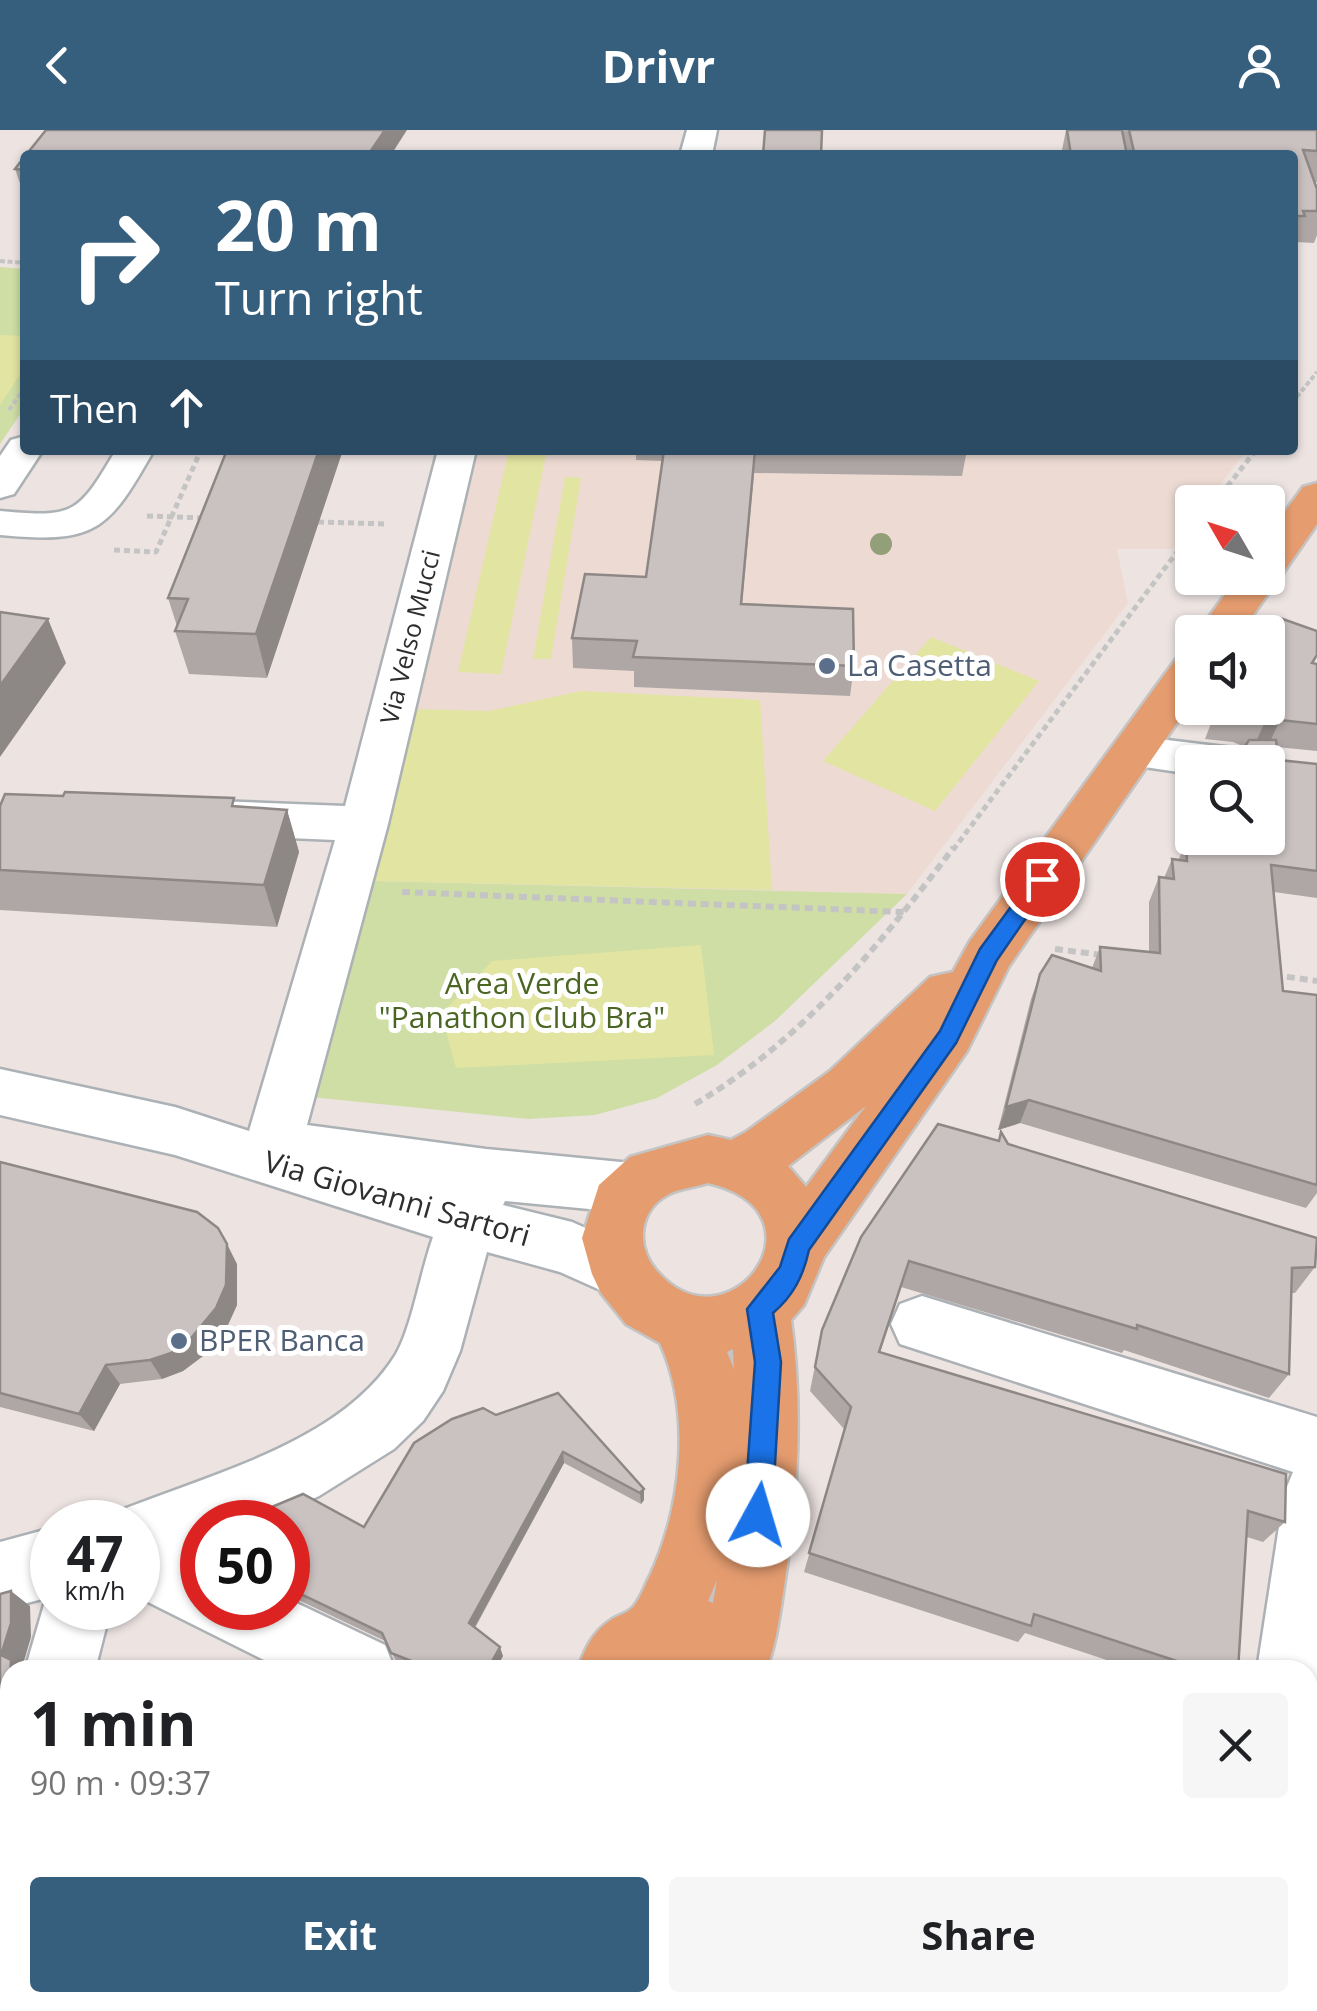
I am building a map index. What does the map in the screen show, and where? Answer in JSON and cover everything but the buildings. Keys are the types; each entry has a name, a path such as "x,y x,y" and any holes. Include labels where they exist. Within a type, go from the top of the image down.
{"main road":[{"path":"1285,540 1317,495"},
{"path":"797,1246 794,1220 781,1196 761,1178 736,1165 708,1159 680,1162 653,1172 631,1188 612,1227 610,1248 616,1270 632,1293 654,1311 682,1322 709,1324 735,1320 759,1309 786,1281 797,1246 948,1036 992,949 1175,693"},
{"path":"736,1165 773,1148 840,1094 992,949"},
{"path":"746,1660 768,1362 759,1309"},
{"path":"635,1651 676,1600 699,1537 711,1437 704,1377 682,1322"},
{"path":"635,1651 700,1630 720,1638 745,1660"}],"street":[{"path":"0,486 20,455"},
{"path":"0,523 72,526 96,515 132,455"},
{"name":"Via Velso Mucci","path":"274,1143 364,824 455,455"},
{"path":"1134,752 1175,756"},
{"path":"170,816 364,824"},
{"name":"Via Giovanni Sartori","path":"0,1092 477,1198 631,1188"},
{"name":"Via Giovanni Sartori","path":"175,1131 274,1143 477,1198 616,1270"},
{"path":"160,1528 238,1498 365,1436 401,1404 422,1368 477,1198"},
{"path":"922,1324 1317,1448"},
{"path":"1293,1660 1317,1494"},
{"path":"0,1576 30,1568"},
{"path":"63,1660 70,1630"},
{"path":"277,1630 339,1660"}],"path":[{"path":"1298,396 1317,372"},
{"path":"1229,485 1252,455"},
{"path":"96,515 209,518"},
{"path":"318,522 438,526"},
{"path":"777,1051 906,912 1175,555"},
{"path":"345,889 906,912"},
{"path":"992,949 1111,956"},
{"path":"1263,973 1317,981"}],"shaded area":[{"path":"473,455 1243,455 1220,485 1175,485 1172,549 1117,549 1128,603 907,894 373,881"}],"green space":[{"path":"0,267 20,269 20,414 0,444"},
{"path":"0,335 20,336 20,375 0,405"},
{"path":"508,455 546,455 501,674 458,672"},
{"path":"565,477 581,478 551,659 533,659"},
{"path":"931,637 1039,681 935,811 823,761"},
{"path":"581,691 760,700 772,890 373,881 413,709 489,711"},
{"name":"Area Verde \"Panathon Club Bra\"","path":"373,881 907,894 775,1021 717,1065 657,1098 595,1115 528,1119 311,1097"},
{"path":"701,945 714,1055 456,1068 441,1014 492,961"}],"place":[{"name":"La Casetta","path":"827,666"},
{"name":"BPER Banca","path":"179,1341"}],"route":[{"path":"758,1515 768,1362 759,1309 779,1292 792,1270 797,1246 948,1036 988,955 1042,879"}]}
